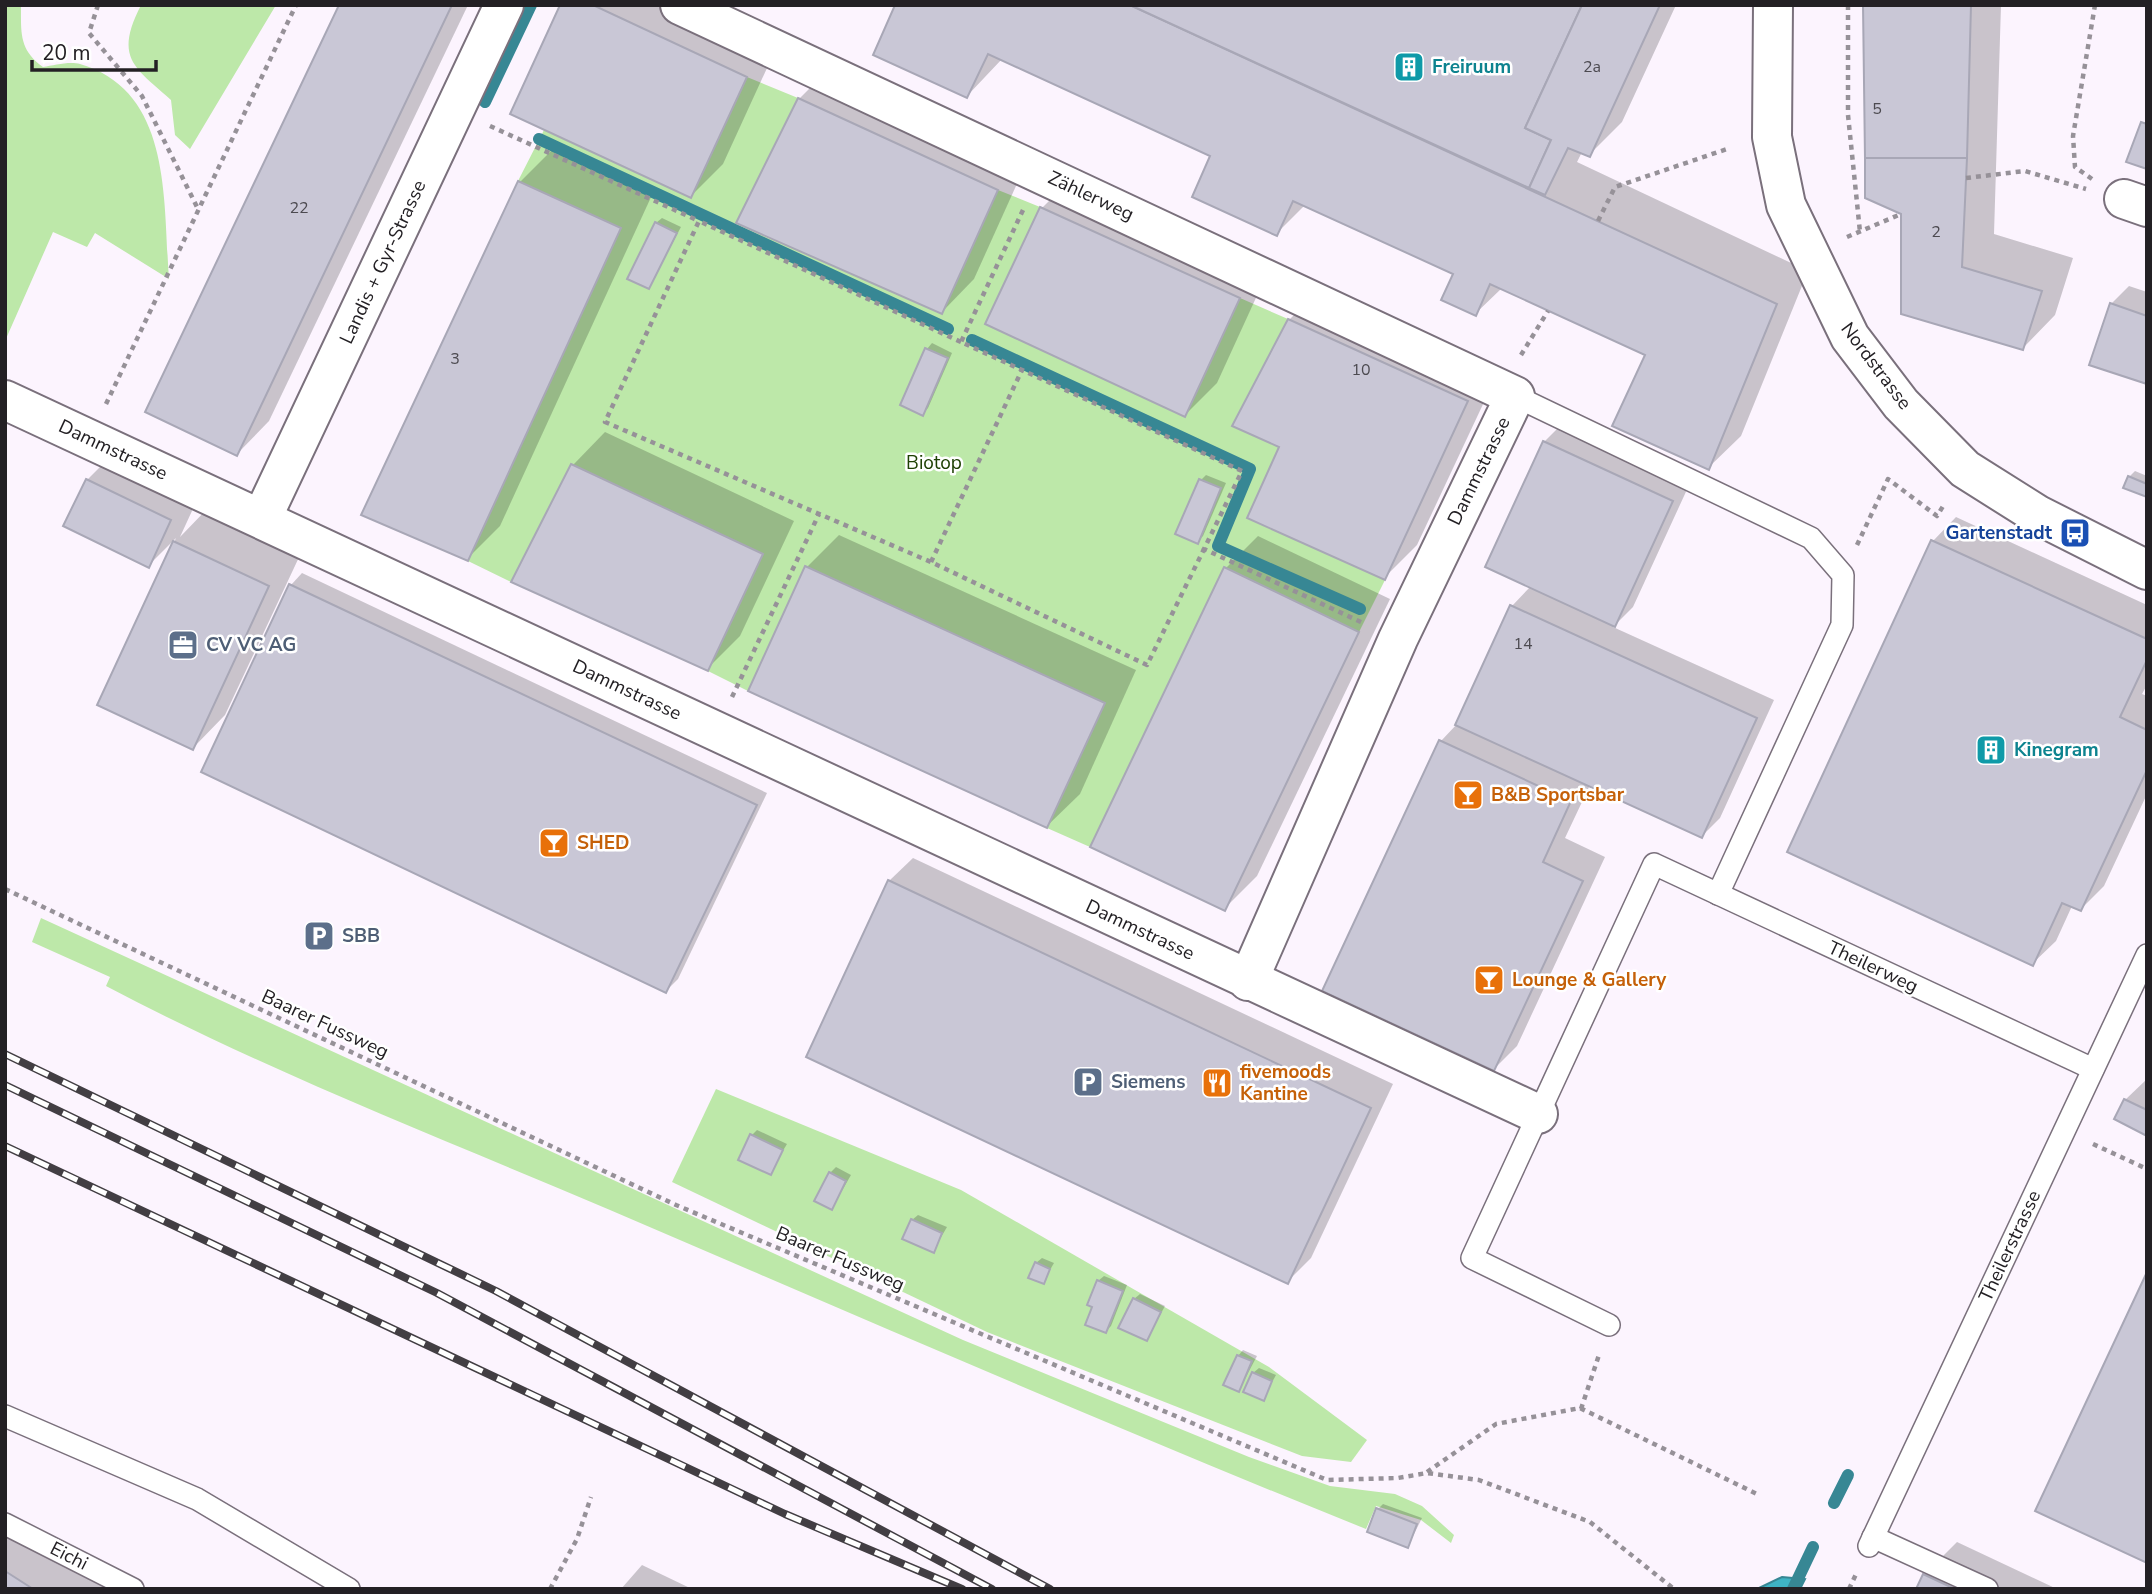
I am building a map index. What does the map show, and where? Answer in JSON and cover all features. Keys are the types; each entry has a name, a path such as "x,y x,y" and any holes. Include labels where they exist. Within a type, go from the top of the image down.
{"street":[{"name":"Landis + Gyr-Strasse","path":"262,518 504,5"},
{"name":"Zählerweg","path":"680,5 1508,393"},
{"name":"Nordstrasse","path":"1773,5 1772,137 1786,205 1850,337 1901,404 1965,469 2038,515 2147,570"},
{"name":"Dammstrasse","path":"1248,981 1508,393"},
{"name":"Dammstrasse","path":"5,400 1538,1114"}],"lane":[{"path":"1508,393 1811,538 1843,575 1842,625 1718,894"},
{"name":"Theilerweg","path":"1538,1114 1654,864 2093,1069"},
{"name":"Theilerstrasse","path":"1987,1589 1871,1541 2147,955"},
{"path":"1538,1114 1472,1258 1609,1325"},
{"path":"5,1416 197,1499 349,1589"},
{"name":"Eichi","path":"5,1524 133,1589"}],"path":[{"path":"98,5 89,33 142,96 198,209"},
{"path":"89,440 296,5"},
{"path":"1848,5 1848,115 1860,232"},
{"path":"2095,5 2073,136 2075,167 2135,203"},
{"path":"455,110 1242,471 1147,665 931,562 605,422 699,222"},
{"path":"1598,221 1615,187 1727,149"},
{"path":"1966,178 2025,171 2135,203"},
{"path":"961,342 1041,172"},
{"path":"1845,238 1901,214"},
{"path":"1508,393 1548,311"},
{"path":"931,562 1022,370"},
{"path":"1843,575 1888,479 1937,516 1965,469"},
{"path":"716,732 819,514"},
{"path":"1204,550 1398,639"},
{"name":"Baarer Fussweg","path":"5,888 676,1205 1327,1480 1398,1478 1427,1473 1479,1480 1590,1522 1674,1589"},
{"path":"2063,1131 2147,1169"},
{"path":"1581,1409 1609,1325"},
{"path":"1427,1473 1496,1424 1581,1409 1757,1494"},
{"path":"550,1589 577,1539 591,1497"}],"green space":[{"path":"5,5 21,5 25,47 43,67 80,64 110,78 132,98 147,124 157,153 163,184 169,279 95,233 87,247 53,232 5,341"},
{"path":"141,5 276,5 190,149 175,135 171,100 147,79 132,60 129,38"},
{"name":"Biotop","path":"747,77 798,98 736,223 942,314 998,190 1040,207 986,324 1185,417 1240,298 1288,319 1232,426 1279,447 1247,518 1385,580 1359,632 1224,567 1090,847 1047,828 1104,704 805,566 748,691 708,671 763,554 571,464 511,582 468,561 621,228 518,181 544,130 691,198"},
{"path":"41,918 963,1340 1249,1457 1330,1486 1395,1494 1422,1506 1454,1535 1451,1543 1421,1520 1376,1506 1366,1529 1082,1412 293,1076 106,986 110,977 32,942"},
{"path":"716,1089 961,1190 1269,1367 1367,1440 1351,1462 1302,1456 987,1332 672,1182"}],"water":[{"path":"1782,1577 1805,1579 1800,1589 1757,1589"}],"building":[{"path":"339,5 452,5 237,456 145,412"},
{"path":"560,5 593,5 747,77 691,198 510,114"},
{"path":"895,5 1130,5 1777,304 1709,470 1612,426 1645,355 1490,284 1476,316 1441,300 1453,274 1293,201 1277,236 1192,197 1210,156 988,54 967,98 873,55"},
{"name":"Freiruum","path":"1130,5 1582,5 1525,128 1551,140 1529,188"},
{"path":"1582,5 1660,5 1590,157 1568,148 1545,195 1529,188 1551,140 1525,128"},
{"path":"1863,5 1971,5 1967,158 1865,158"},
{"path":"798,98 998,190 942,314 736,223"},
{"path":"2141,122 2147,124 2147,169 2126,162"},
{"path":"1865,158 1967,158 1962,267 2042,291 2023,350 1901,314 1901,214 1865,198"},
{"path":"518,181 621,228 468,561 361,515"},
{"path":"1040,207 1240,298 1185,417 985,324"},
{"path":"655,222 677,233 649,289 627,279"},
{"path":"2110,303 2147,316 2147,384 2089,365"},
{"path":"1288,319 1468,401 1385,580 1247,518 1279,447 1232,426"},
{"path":"925,348 948,358 923,416 900,405"},
{"path":"1543,441 1673,501 1615,627 1485,567"},
{"path":"571,464 763,554 708,671 511,582"},
{"path":"2128,476 2147,484 2147,497 2123,488"},
{"path":"86,479 171,520 149,568 63,526"},
{"path":"1199,479 1221,488 1198,544 1175,534"},
{"name":"Kinegram","path":"1931,540 2147,639 2147,660 2120,717 2147,730 2147,770 2081,911 2062,903 2033,966 1787,852"},
{"name":"CV VC AG","path":"173,541 269,586 193,750 97,705"},
{"path":"805,566 1105,703 1047,828 748,691"},
{"path":"1224,567 1359,632 1225,911 1090,847"},
{"path":"289,584 757,805 666,993 201,772"},
{"path":"1510,605 1757,718 1702,838 1455,725"},
{"path":"1439,740 1571,801 1543,862 1583,881 1494,1071 1322,991"},
{"name":"Siemens","path":"888,880 1371,1108 1288,1284 806,1057"},
{"path":"2124,1099 2147,1110 2147,1136 2114,1119"},
{"path":"750,1134 783,1150 771,1175 738,1160"},
{"path":"829,1172 846,1181 832,1210 814,1201"},
{"path":"911,1219 942,1233 934,1253 902,1239"},
{"path":"1035,1262 1050,1269 1044,1284 1028,1278"},
{"path":"2147,1272 2147,1563 2035,1511"},
{"path":"1097,1280 1123,1291 1106,1333 1085,1325 1092,1307 1087,1305"},
{"path":"1133,1298 1161,1312 1147,1341 1118,1328"},
{"path":"1237,1355 1252,1361 1239,1392 1223,1385"},
{"path":"1252,1372 1272,1381 1264,1401 1243,1392"},
{"path":"1376,1508 1417,1524 1408,1548 1367,1532"},
{"path":"5,1571 33,1589 5,1589"},
{"path":"1923,1574 1955,1589 1916,1589"}],"waterway":[{"path":"485,102 531,5"},
{"path":"539,139 948,329"},
{"path":"972,340 1250,469 1218,546 1360,609"},
{"path":"1834,1503 1848,1475"},
{"path":"1793,1589 1813,1547"}],"railway":[{"path":"5,1054 496,1291 1050,1589"},
{"path":"5,1085 437,1293 992,1589"},
{"path":"5,1146 785,1514 962,1589"}],"place":[{"name":"Freiruum","path":"1409,67"},
{"name":"Gartenstadt","path":"2075,533"},
{"name":"CV VC AG","path":"183,645"},
{"name":"Kinegram","path":"1991,750"},
{"name":"B&B Sportsbar","path":"1468,795"},
{"name":"SHED","path":"554,843"},
{"name":"SBB","path":"319,936"},
{"name":"Lounge & Gallery","path":"1489,980"},
{"name":"Siemens","path":"1088,1082"},
{"name":"fivemoods Kantine","path":"1217,1083"}]}
